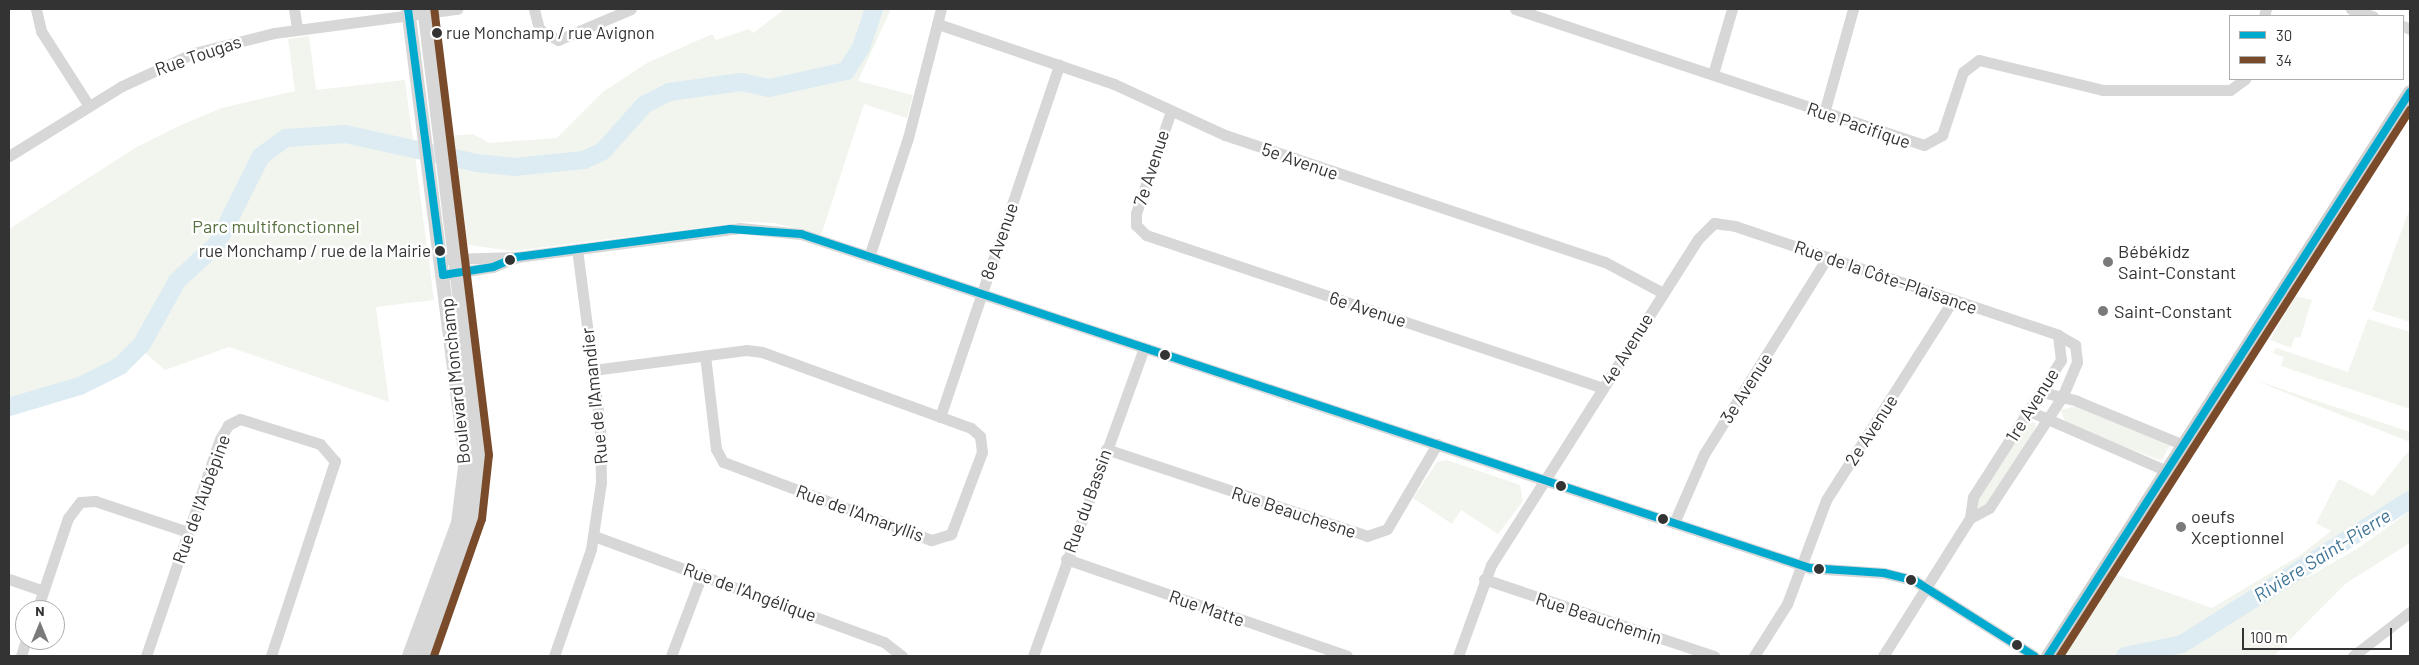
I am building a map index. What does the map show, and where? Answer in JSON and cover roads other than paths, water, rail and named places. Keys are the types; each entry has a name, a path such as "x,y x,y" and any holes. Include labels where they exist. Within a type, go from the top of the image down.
{"main road":[{"path":"2048,656 2186,446 2410,92"}],"street":[{"path":"36,9 41,30 89,106"},
{"path":"294,9 297,29"},
{"name":"Rue Tougas","path":"9,156 89,106 194,53 297,29 409,12 457,9"},
{"path":"534,9 542,33 558,40 631,9"},
{"path":"869,257 906,146 941,9"},
{"name":"Rue Pacifique","path":"1515,9 1924,145 1942,135 1963,72 1979,60 2103,90 2230,90 2244,80"},
{"path":"1713,74 1732,9"},
{"path":"1824,113 1853,9"},
{"path":"2351,9 2370,15"},
{"name":"Boulevard Monchamp","path":"423,656 467,533 478,485 478,435 424,11"},
{"name":"Boulevard Monchamp","path":"409,12 466,443 465,487 458,523 409,656"},
{"name":"5e Avenue","path":"938,24 1059,66 1225,135 1605,262 1663,293"},
{"name":"8e Avenue","path":"940,417 1059,66"},
{"name":"7e Avenue","path":"1136,226 1138,206 1171,111"},
{"name":"4e Avenue","path":"1458,656 1484,579 1663,293 1698,239 1714,223"},
{"name":"Rue de la Côte-Plaisance","path":"1714,223 1827,258 2058,335"},
{"name":"6e Avenue","path":"1136,226 1159,240 1602,388"},
{"path":"441,260 517,257 759,228 801,234 1801,565 1884,573 1927,587 2034,656"},
{"name":"Rue de l'Amandier","path":"554,656 594,536 601,453 593,370 577,249"},
{"path":"443,275 458,273 517,257"},
{"name":"3e Avenue","path":"1674,523 1704,454 1827,258"},
{"name":"2e Avenue","path":"1801,565 1826,500 1953,300"},
{"name":"1re Avenue","path":"1883,656 1970,518 1973,497 2030,411 2062,357 2058,335"},
{"name":"1re Avenue","path":"1970,518 1989,508 2062,397 2079,352 2072,342 2058,335"},
{"name":"Rue du Bassin","path":"1033,656 1066,559 1144,348"},
{"name":"Rue de l'Amaryllis","path":"593,370 705,356 762,352 976,432 983,447 954,530 936,540 723,462 716,449 705,356"},
{"path":"2042,392 2062,397 2186,446"},
{"path":"2030,411 2046,420 2168,472"},
{"name":"Rue de l'Aubépine","path":"146,656 220,439 231,422 253,422 332,453 335,469 271,656"},
{"name":"Rue Beauchesne","path":"1106,449 1367,536 1386,529 1437,444"},
{"path":"40,600 70,514 80,502 95,501 188,532"},
{"name":"Rue de l'Angélique","path":"594,536 884,642 902,656"},
{"name":"Rue Matte","path":"1066,559 1347,656"},
{"path":"1754,656 1786,604 1801,565"},
{"path":"671,656 702,574"},
{"path":"9,579 43,591"},
{"name":"Rue Beauchemin","path":"1484,579 1714,656"},
{"path":"2353,656 2410,612"}],"waterway":[{"path":"9,407 80,386 120,366 142,344 177,281 217,244 261,156 286,138 345,134 477,163 514,167 584,160 603,151 644,105 669,92 741,82 769,88 846,71 861,48 874,9"},
{"name":"Rivière Saint-Pierre","path":"2125,656 2182,644 2410,500"}],"place":[{"name":"rue Monchamp / rue Avignon","path":"437,33"},
{"name":"rue Monchamp / rue de la Mairie","path":"440,251"},
{"name":"Bébékidz Saint-Constant","path":"2108,262"},
{"name":"Saint-Constant","path":"2103,311"},
{"name":"oeufs Xceptionnel","path":"2181,527"}],"park label":[{"name":"Parc multifonctionnel","path":"276,226"}]}
